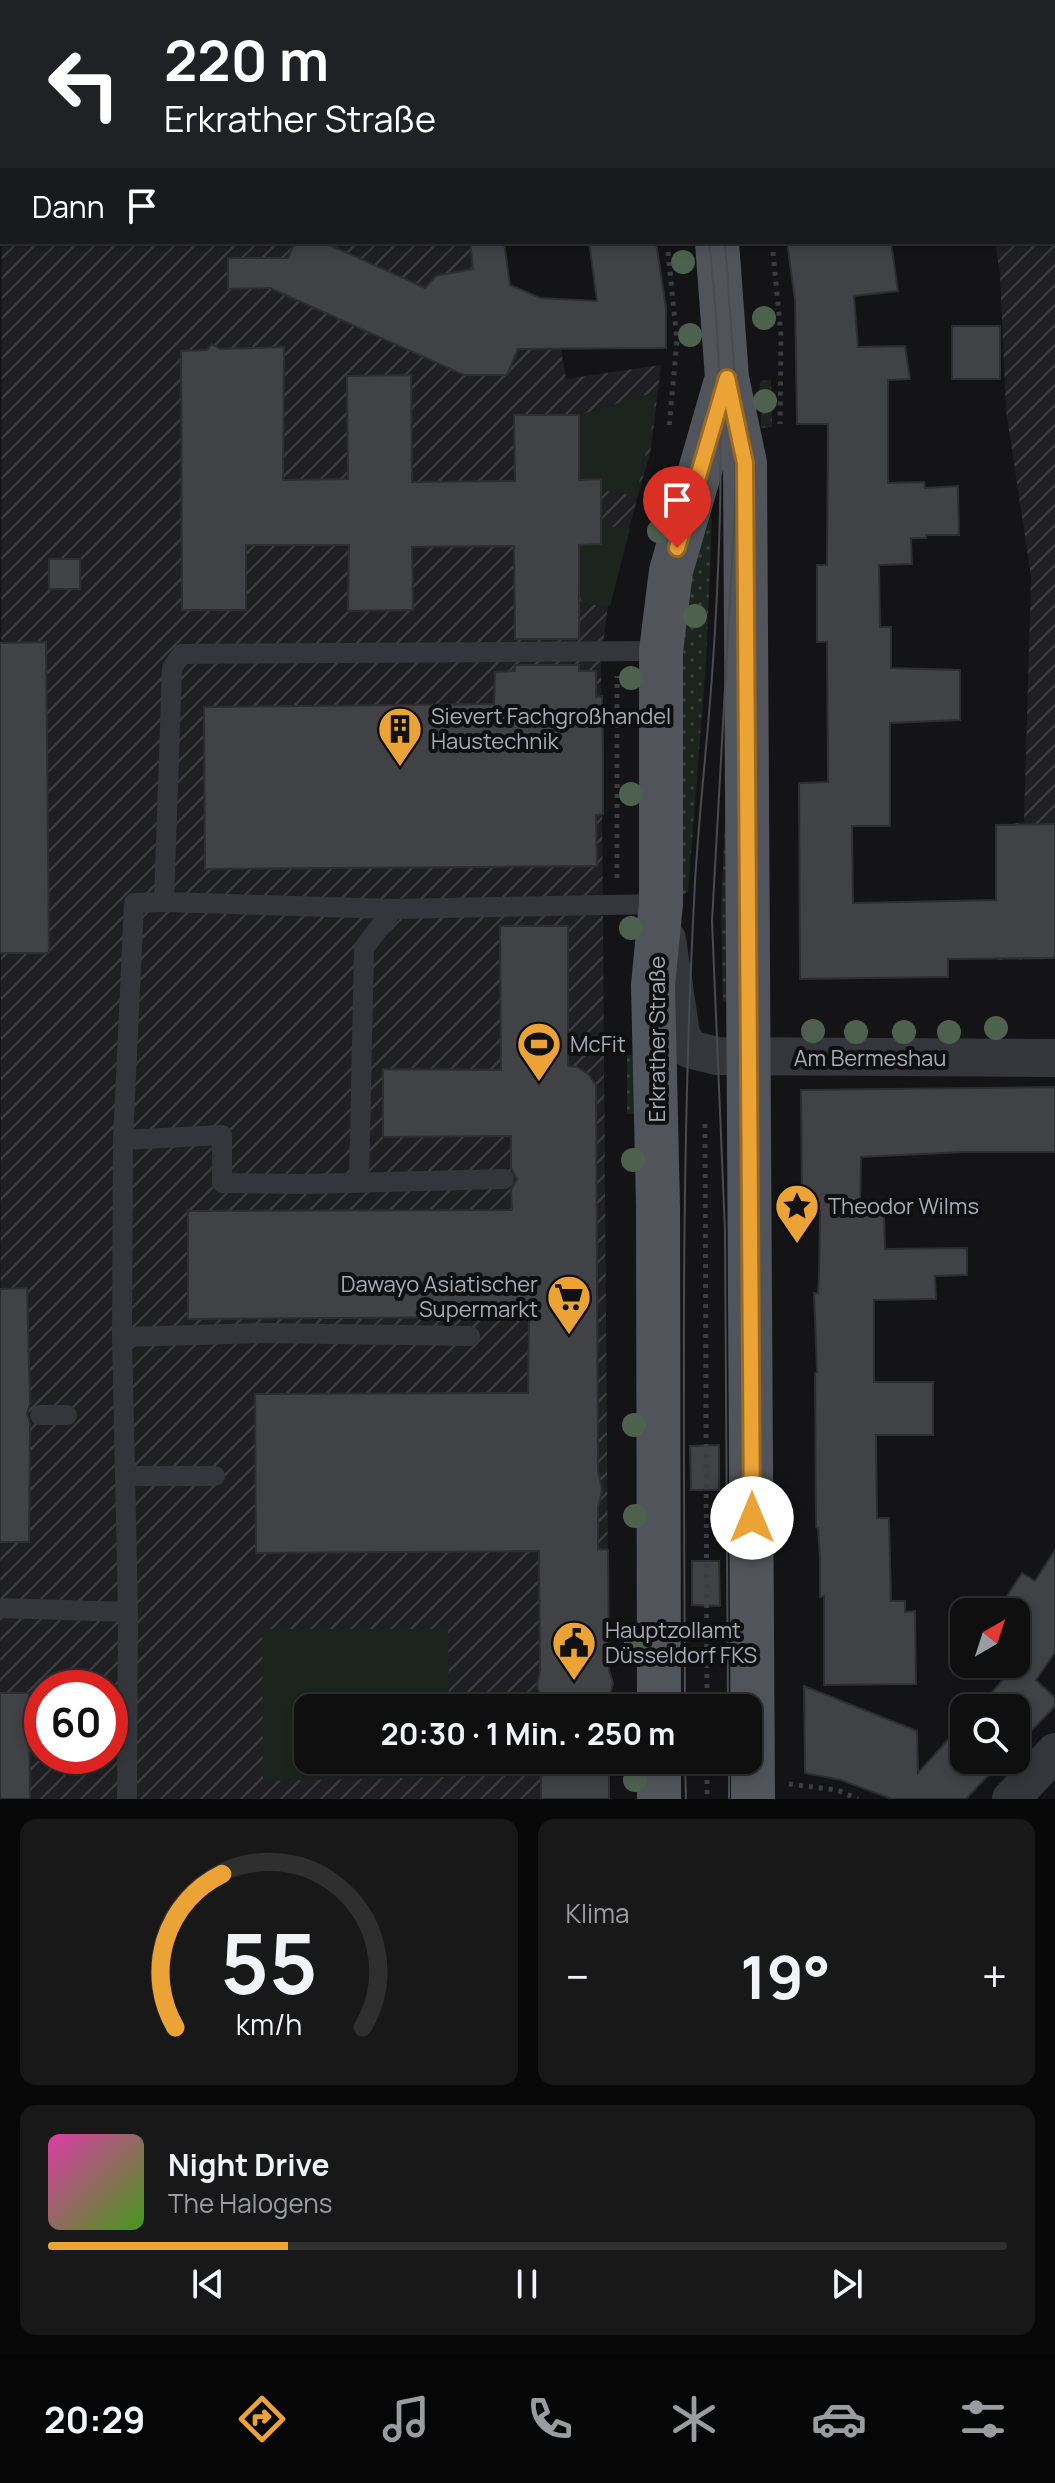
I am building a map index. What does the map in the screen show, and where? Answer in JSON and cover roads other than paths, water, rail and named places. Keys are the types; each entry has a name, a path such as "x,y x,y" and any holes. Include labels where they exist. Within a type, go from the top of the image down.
{"main road":[{"name":"Erkrather Straße","path":"717,244 727,378 745,463 748,1057 771,1791"},
{"name":"Erkrather Straße","path":"659,1694 658,1206 653,985 661,904 661,651 663,623 679,541 727,378"},
{"path":"659,1774 659,1799"}],"street":[{"name":"Am Bermeshau","path":"661,904 681,1034 689,1049 717,1056 748,1057 1055,1058"},
{"path":"1011,1799 1055,1752"}],"lane":[{"path":"164,902 172,668 182,654 661,651"},
{"path":"127,1799 123,1140 134,903 393,909 661,904"},
{"path":"359,1182 364,948 393,909"},
{"path":"123,1140 222,1135 222,1183 504,1179"},
{"path":"122,1337 263,1333 470,1336"},
{"path":"40,1415 67,1415"},
{"path":"126,1476 215,1476"},
{"path":"0,1608 128,1612"}],"tram line":[{"path":"685,1694 684,1295 690,985 712,676 721,459 718,350 709,244"},
{"path":"725,244 735,380 735,508 712,921 725,1231 728,1694"},
{"path":"685,1774 686,1799"},
{"path":"729,1774 729,1799"}],"place":[{"name":"Sievert Fachgroßhandel Haustechnik","path":"400,768"},
{"name":"McFit","path":"539,1083"},
{"name":"Theodor Wilms","path":"797,1245"},
{"name":"Dawayo Asiatischer Supermarkt","path":"569,1336"},
{"name":"Hauptzollamt Düsseldorf FKS","path":"574,1682"}]}
